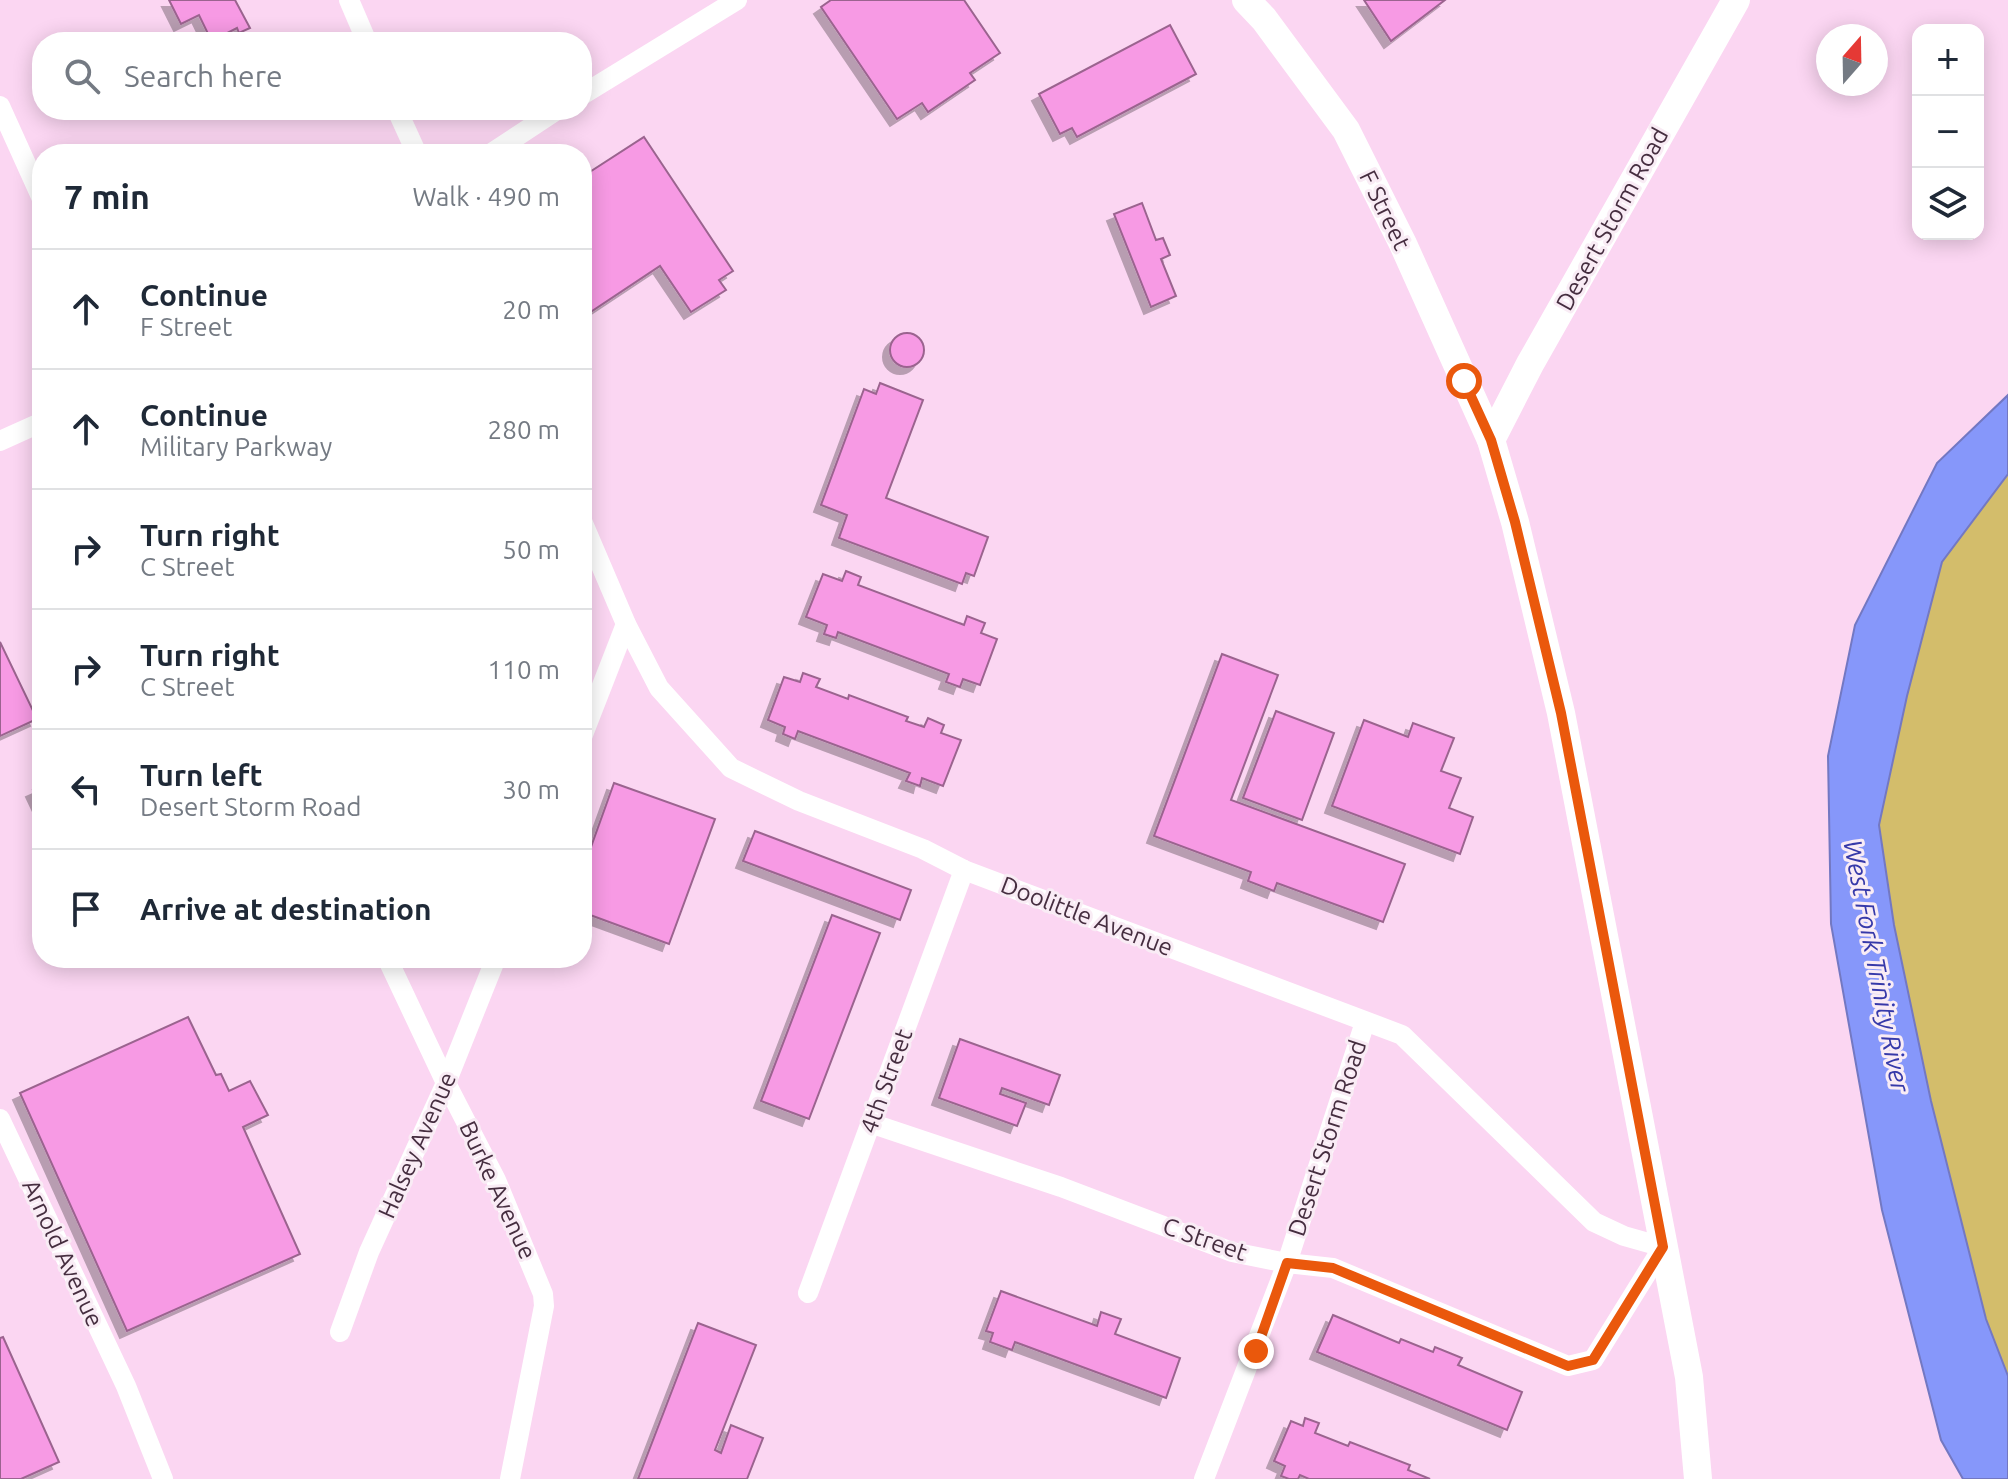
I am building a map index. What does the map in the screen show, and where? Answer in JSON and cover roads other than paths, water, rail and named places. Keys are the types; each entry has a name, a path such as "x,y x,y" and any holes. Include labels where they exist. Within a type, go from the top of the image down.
{"street":[{"path":"349,0 363,32"},
{"path":"592,89 737,0"},
{"name":"F Street","path":"1246,0 1264,19 1346,130 1403,244 1491,440 1515,522 1561,713 1689,1377 1698,1479"},
{"name":"Desert Storm Road","path":"1491,440 1530,364 1736,0"},
{"path":"0,106 32,177"},
{"path":"402,120 412,144"},
{"path":"505,144 542,120"},
{"path":"0,441 32,427"},
{"name":"Doolittle Avenue","path":"592,544 626,624 659,688 731,768 799,801 923,849 964,870 1402,1035 1594,1222 1624,1236 1663,1247"},
{"path":"592,711 626,624"},
{"name":"4th Street","path":"808,1293 964,870"},
{"name":"Burke Avenue","path":"392,968 496,1180 543,1294 544,1306 510,1479"},
{"name":"Halsey Avenue","path":"340,1332 369,1252 446,1083 492,968"},
{"name":"Desert Storm Road","path":"1204,1479 1287,1263 1365,1022"},
{"name":"Arnold Avenue","path":"0,1119 126,1386 163,1479"},
{"name":"C Street","path":"870,1123 1061,1187 1232,1252 1333,1268 1568,1366 1593,1360 1663,1247"}],"water":[{"name":"West Fork Trinity River","path":"2008,395 2008,474 1942,562 1907,696 1879,825 1894,925 1931,1101 1986,1319 2008,1376 2008,1479 1963,1479 1941,1440 1882,1210 1831,924 1828,756 1855,625 1937,463"}]}
